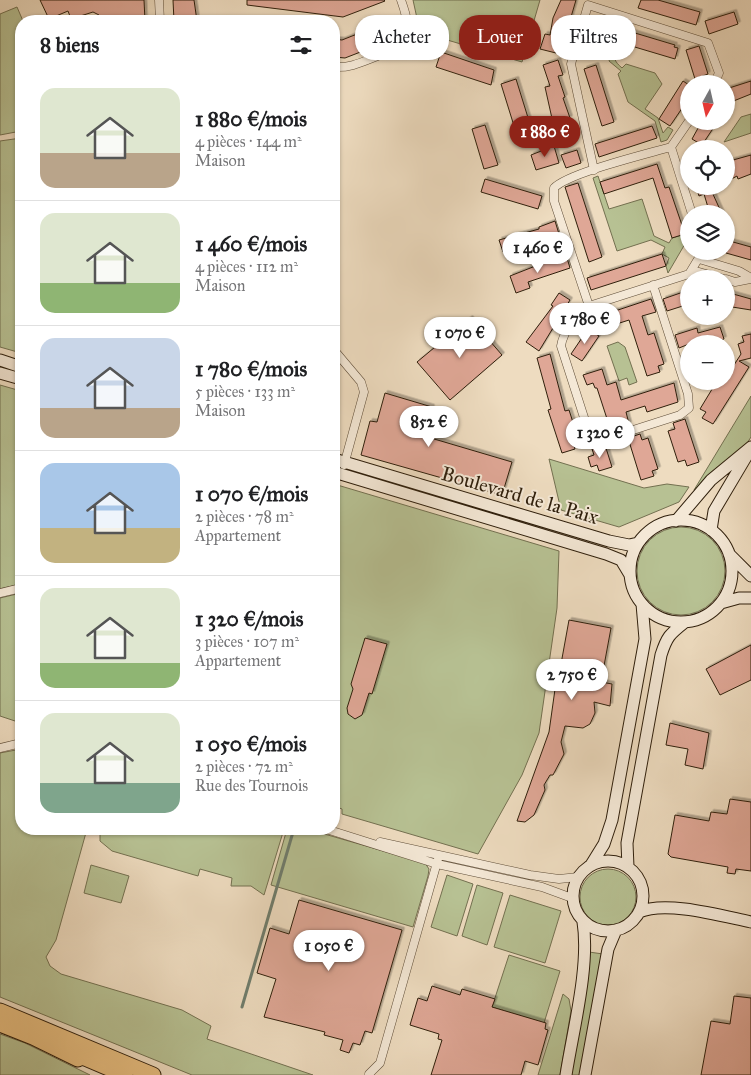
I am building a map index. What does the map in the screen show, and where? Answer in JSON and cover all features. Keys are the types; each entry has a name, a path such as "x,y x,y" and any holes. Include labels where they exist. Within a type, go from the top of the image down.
{"highway":[{"path":"0,1011 153,1075"},
{"path":"0,1024 125,1075"},
{"path":"30,1035 110,1075"},
{"path":"76,1043 163,1075"}],"main road":[{"path":"0,360 15,365"},
{"path":"0,372 15,377"},
{"path":"676,520 711,480 751,448"},
{"path":"711,530 714,512 751,448"},
{"name":"Boulevard de la Paix","path":"340,461 610,541 629,545 638,543"},
{"name":"Boulevard de la Paix","path":"340,474 606,554 620,560 630,574"},
{"path":"721,603 731,581 732,570 728,554 721,541 711,530 694,522 676,520 652,529 638,543 631,560 630,574 634,593 642,604 658,617 684,622 703,617 721,603 738,598 751,598"},
{"path":"728,554 751,576"},
{"path":"591,865 601,861 612,861 628,867 638,878 643,893 639,912 630,924 616,930 597,930 583,922 576,912 572,898 573,887 578,877 591,865 604,844 612,820 645,639 642,604"},
{"path":"628,867 627,844 661,655 665,641 672,631 684,622"},
{"path":"643,893 651,900 689,911 751,922"},
{"path":"639,912 654,909 689,911"},
{"path":"566,1075 585,944 583,922"},
{"path":"585,1075 608,949 616,930"}],"street":[{"path":"158,0 159,15"},
{"path":"340,67 351,66 401,45 407,36 409,24 401,0"},
{"path":"594,170 571,64 588,5 708,43 718,75"},
{"path":"589,306 553,195 554,188 559,183 594,170 671,147 683,130"},
{"path":"671,147 689,205"},
{"path":"692,270 698,260"},
{"path":"702,260 739,271 751,278"},
{"path":"653,285 688,394 689,408 680,416 605,439 597,439 589,433 561,346 564,336 583,308 653,285 680,276"},
{"path":"735,282 751,278"},
{"path":"340,358 364,388 363,399 340,458"},
{"path":"0,593 15,589"},
{"path":"0,748 15,744"},
{"path":"340,833 436,864 542,888 572,898"},
{"path":"346,835 548,878 578,877"},
{"path":"369,1074 380,1063 439,854"}],"green space":[{"path":"413,0 540,0 536,15 459,15 459,43 449,41 449,15 416,15"},
{"path":"17,7 20,15 15,15 15,132 0,135 0,14"},
{"path":"616,60 622,68 626,64 655,73 662,84 645,109 658,118 663,133 668,127 673,130 667,140 661,142 655,121 628,102 618,74 621,71 609,61"},
{"path":"751,114 751,133 725,140 732,130 735,130 735,126 741,117"},
{"path":"15,139 15,351 0,347 0,141"},
{"path":"598,176 609,209 642,199 654,236 669,243 672,238 680,236 680,252 668,273 666,266 669,258 662,254 665,247 651,240 617,251 593,178"},
{"path":"618,342 625,347 637,382 629,385 627,378 619,381 607,346"},
{"path":"0,385 15,389 15,585 0,589"},
{"path":"751,396 751,437 744,448 696,491 694,490"},
{"path":"549,459 644,488 667,484 689,487 679,502 619,527 561,510"},
{"path":"340,486 559,551 557,608 539,733 522,775 478,854 342,814 342,809 340,808"},
{"path":"681,527 698,530 712,540 722,554 725,571 722,588 712,602 698,612 681,615 664,612 650,602 640,588 637,571 640,554 650,540 664,530"},
{"path":"15,594 15,721 0,716 0,598"},
{"path":"15,750 15,835 85,835 56,940 46,957 50,966 61,974 182,1010 211,1026 207,1039 313,1075 192,1075 0,997 0,753"},
{"path":"100,835 282,835 264,895 251,886 231,886 232,878 200,869 198,876 112,851 100,841"},
{"path":"285,835 328,835 425,863 429,869 413,927 271,885"},
{"path":"91,865 129,876 121,903 84,893"},
{"path":"603,869 613,869 628,877 634,886 636,897 634,908 628,917 613,925 603,925 592,920 585,913 580,902 580,892 585,881 592,874"},
{"path":"447,875 473,884 457,936 431,927"},
{"path":"477,885 503,893 487,945 462,936"},
{"path":"510,895 561,911 545,963 494,947"},
{"path":"589,952 603,954 580,1075 571,1075"},
{"path":"509,955 560,971 544,1023 492,1007"},
{"path":"563,994 569,999 571,1011 560,1075 538,1075"},
{"path":"0,1034 25,1043 90,1075 0,1075"}],"building":[{"path":"40,0 144,0 145,15 99,15 93,12 84,15 70,15 68,11 58,15 47,15"},
{"path":"173,0 194,0 196,15 174,15"},
{"path":"247,0 385,1 343,17 340,15 247,5"},
{"path":"561,0 576,0 572,15 554,15"},
{"path":"641,0 658,0 700,12 696,25 638,8"},
{"path":"734,12 738,24 709,34 705,21"},
{"path":"551,29 551,52 541,49 545,34 550,35"},
{"path":"636,33 675,45 674,47 678,48 675,59 636,47"},
{"path":"355,35 355,54 345,58 340,58 340,40"},
{"path":"699,46 708,74 694,75 686,50"},
{"path":"449,55 459,58 459,60 465,60 494,70 491,85 436,67 438,60 449,60"},
{"path":"558,60 563,75 558,76 570,118 567,119 572,136 557,141 545,87 550,86 543,65"},
{"path":"596,65 614,122 602,126 584,69"},
{"path":"516,79 534,137 519,142 501,84"},
{"path":"751,81 751,94 735,100 735,86"},
{"path":"680,86 680,111 670,126 659,119"},
{"path":"485,125 498,165 484,169 472,129"},
{"path":"652,126 657,138 599,157 595,144"},
{"path":"697,130 712,130 705,140 692,139"},
{"path":"554,146 559,163 536,170 531,155"},
{"path":"577,150 581,163 566,168 561,155"},
{"path":"751,155 751,174 738,179 737,176 735,177 735,159"},
{"path":"657,164 665,188 669,187 680,219 680,236 672,238 653,178 604,194 600,182"},
{"path":"485,179 542,196 538,209 481,192"},
{"path":"578,183 602,257 589,262 565,187"},
{"path":"704,195 713,195 718,205 707,205"},
{"path":"555,221 559,234 545,238 546,240 503,252 499,240 539,229 539,227"},
{"path":"735,243 751,247 751,260 735,256"},
{"path":"662,254 666,266 591,290 587,278"},
{"path":"567,258 570,268 528,282 530,288 516,293 510,276 538,265"},
{"path":"559,293 570,300 539,351 526,342 553,306 551,305"},
{"path":"680,293 680,307 667,311 663,299"},
{"path":"735,295 751,299 751,310 735,307"},
{"path":"651,299 656,312 642,316 648,335 654,333 664,364 658,366 660,372 647,376 629,320 604,328 600,334 594,318"},
{"path":"470,318 502,355 450,400 417,362"},
{"path":"720,327 723,335 680,335 679,348 675,335 697,328 698,333"},
{"path":"588,329 599,336 582,361 571,354"},
{"path":"751,334 751,358 739,361 749,367 735,389 735,363 741,354 738,344 744,342 742,336"},
{"path":"550,354 565,411 569,410 579,441 573,443 575,449 562,453 548,410 551,409 537,358"},
{"path":"602,369 607,385 616,382 621,400 674,383 678,402 647,412 645,406 626,412 629,424 617,428 615,423 609,425 597,388 595,388 593,383 587,385 583,375"},
{"path":"712,390 734,390 713,424 702,418 706,412 700,409"},
{"path":"385,393 432,407 424,436 512,462 502,495 361,455 370,421 377,422"},
{"path":"685,419 699,462 687,466 685,460 678,462 668,431 675,429 673,423"},
{"path":"640,434 642,440 648,438 658,469 652,471 654,476 641,480 628,438"},
{"path":"605,445 612,467 599,471 597,465 591,467 588,457 594,455 592,449"},
{"path":"569,620 611,628 601,682 612,684 610,706 594,702 595,713 590,724 583,728 565,726 561,742 564,754 553,775 550,775 544,785 545,790 534,815 525,822 517,821 549,732 557,675 559,675"},
{"path":"365,638 387,644 372,694 369,693 362,715 355,719 348,714 347,708 353,689 351,684"},
{"path":"751,645 751,680 720,695 706,669"},
{"path":"670,723 709,733 703,769 685,765 688,749 666,745"},
{"path":"730,799 751,802 751,871 736,869 735,874 727,873 728,867 671,857 668,854 675,815 709,821 711,812 727,814"},
{"path":"299,900 402,930 372,1033 365,1031 360,1045 353,1043 349,1053 340,1050 343,1040 324,1035 325,1032 264,1017 276,979 257,973 270,928 289,934"},
{"path":"432,986 460,995 462,989 495,999 492,1007 546,1023 545,1029 548,1030 538,1065 525,1061 521,1075 431,1075 442,1040 438,1039 439,1034 410,1025 418,998 427,1001"},
{"path":"734,996 751,998 751,1075 701,1075 711,1021 730,1024"}],"waterway":[{"path":"242,1007 292,835"}]}
